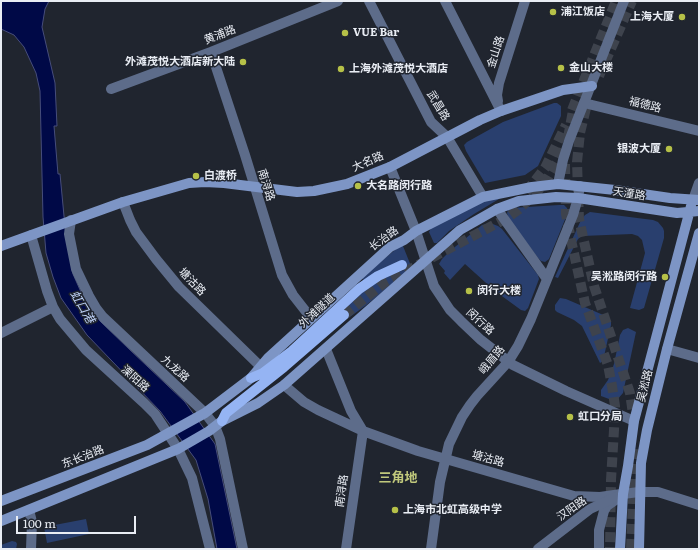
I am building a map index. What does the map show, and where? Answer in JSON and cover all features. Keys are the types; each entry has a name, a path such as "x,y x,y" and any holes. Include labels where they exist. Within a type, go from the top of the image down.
{"main road":[{"name":"大名路","path":"1,246 41,230 123,202 189,183 205,182 297,192 314,191 347,184 390,167 480,120 501,111 563,90 592,86"},
{"name":"天潼路","path":"558,184 696,200"},
{"name":"长治路","path":"170,433 201,415 251,378 260,366 310,318 390,247 404,240 416,231 483,197 532,187 558,184"},
{"path":"1,521 180,448 258,402 284,385 460,230 497,209 531,199 556,197 558,184"},
{"name":"天潼路","path":"556,197 578,198 666,211 694,211"},
{"name":"吴淞路","path":"620,549 623,494 634,421 696,200"},
{"name":"吴淞路","path":"639,549 639,492 641,463 647,430 667,349 699,234"},
{"name":"外滩隧道","path":"251,378 263,373 292,351 358,289 378,276 402,265"},
{"name":"外滩隧道","path":"215,426 226,413 284,367 344,316"},
{"name":"东长治路","path":"1,501 147,445 170,433"}],"street":[{"name":"黄浦路","path":"111,89 211,52 338,1"},
{"name":"武昌路","path":"369,1 431,122 447,137 483,197"},
{"path":"445,1 501,111"},
{"name":"金山路","path":"501,111 497,101 497,91 525,1"},
{"path":"558,184 569,141 592,86 624,1"},
{"name":"南浔路","path":"211,52 282,275 293,295 310,318"},
{"name":"福德路","path":"584,103 699,131"},
{"name":"闵行路","path":"390,167 416,231 434,286 450,310 481,340 508,362 566,391 634,421"},
{"name":"吴淞路","path":"696,200 699,183"},
{"name":"峨眉路","path":"431,549 440,482 449,444 462,417 477,396 508,362 518,346 531,319 573,216 580,186"},
{"name":"塘沽路","path":"123,202 136,232 179,287 260,366"},
{"path":"497,209 547,279"},
{"name":"九龙路","path":"63,223 69,234 76,269 88,296 103,318 201,415 215,426 220,439 243,549"},
{"name":"溧阳路","path":"31,235 47,291 53,308 60,319 82,346 155,414 180,448 192,478 210,549"},
{"path":"1,333 53,308"},
{"path":"326,349 340,379 351,411 363,431"},
{"path":"667,349 699,358"},
{"name":"塘沽路","path":"284,385 304,402 363,431 445,459 574,496 600,497 639,492 658,492 699,505"},
{"name":"南浔路","path":"346,549 363,431"},
{"path":"599,549 599,530 604,511 623,494"},
{"name":"汉阳路","path":"538,549 590,510 623,494"},
{"path":"29,510 32,522 31,549"}],"shaded area":[{"path":"554,103 561,106 561,116 538,166 525,175 485,183 464,145 503,122"},
{"path":"494,198 499,199 449,231 437,243 434,243 429,232 431,228 476,204"},
{"path":"564,205 568,212 549,259 545,262 541,261 509,219 507,213 508,210 511,208"},
{"path":"590,212 653,220 658,222 663,228 664,238 644,308 639,310 630,308 645,253 642,240 638,236 632,234 582,236 578,239 558,278 555,277 581,220"},
{"path":"490,223 502,229 538,275 539,279 528,308 525,311 521,310 495,291 465,264 450,280 439,264 450,251 482,225"},
{"path":"401,245 403,246 411,266 410,270 347,319 339,311 373,285 404,270 402,261 363,280 362,277"},
{"path":"560,298 566,299 608,317 611,325 603,361 600,363 582,326 555,310 555,305"},
{"path":"628,328 636,332 623,393 617,400 609,399 601,396 601,390 608,380 614,364 620,335 623,330"},
{"path":"86,519 89,534 47,543 44,527"},
{"path":"12,541 16,542 17,544 16,549 1,549 1,545"}],"water":[{"name":"虹口港","path":"1,1 49,1 45,9 42,27 55,83 57,126 54,126 58,174 60,174 66,237 73,274 84,299 101,322 185,402 215,444 237,549 217,549 208,499 196,460 160,411 87,335 61,298 46,253 43,217 40,91 36,73 24,47 14,35 1,29"}],"tunnel":[{"path":"572,110 616,1"},
{"path":"599,76 632,1"},
{"path":"568,138 574,105"},
{"path":"586,108 580,133 577,162 579,219 594,286 630,393 634,421"},
{"path":"526,192 545,168 566,125"},
{"path":"344,315 384,283 507,218 518,210 536,193 547,179 564,150"},
{"path":"565,164 566,214 571,240 585,303 608,365 615,406 611,480 610,549"},
{"path":"631,549 635,445"}],"place":[{"name":"浦江饭店","path":"553,12"},
{"name":"上海大厦","path":"682,17"},
{"name":"VUE Bar","path":"345,33"},
{"name":"外滩茂悦大酒店新大陆","path":"243,62"},
{"name":"金山大楼","path":"561,68"},
{"name":"上海外滩茂悦大酒店","path":"341,69"},
{"name":"银波大厦","path":"669,149"},
{"name":"白渡桥","path":"196,176"},
{"name":"大名路闵行路","path":"358,186"},
{"name":"吴淞路闵行路","path":"665,277"},
{"name":"闵行大楼","path":"469,291"},
{"name":"虹口分局","path":"570,417"},
{"name":"上海市北虹高级中学","path":"395,510"}],"district":[{"name":"三角地","path":"398,478"}]}
